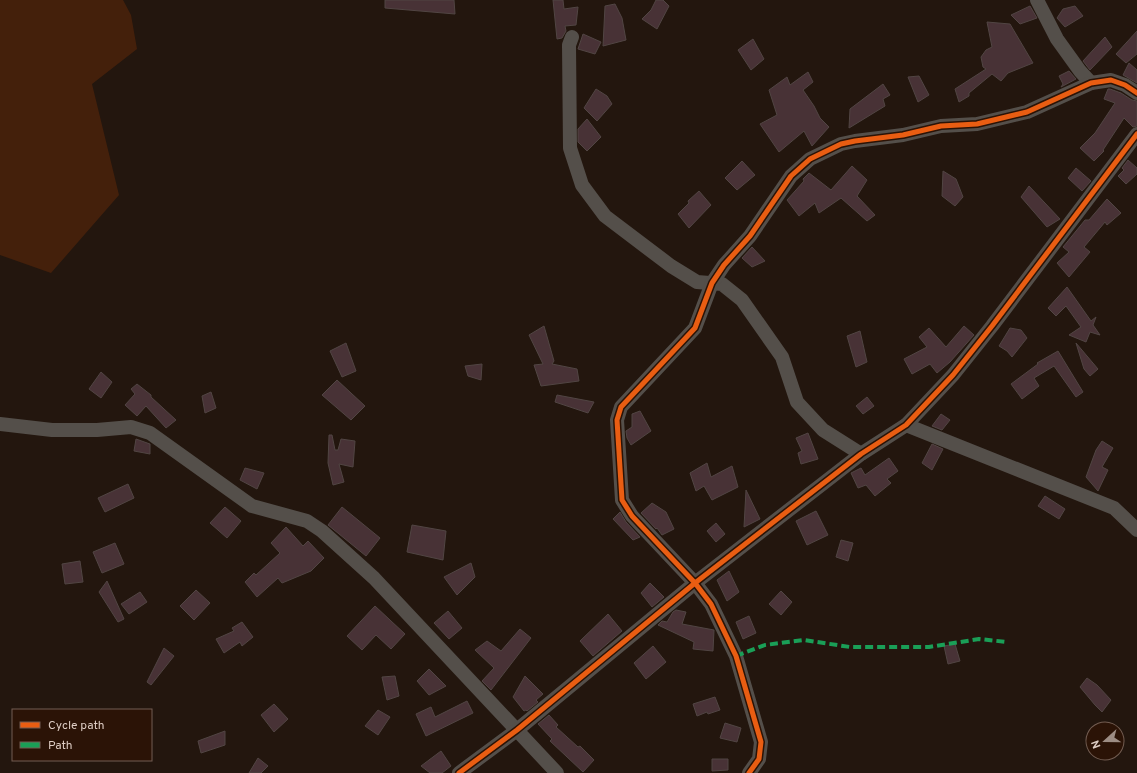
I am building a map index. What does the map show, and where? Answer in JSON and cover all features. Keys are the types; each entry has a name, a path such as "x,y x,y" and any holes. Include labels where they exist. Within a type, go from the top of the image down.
{"street":[{"path":"1036,0 1058,39 1091,83"},
{"path":"572,37 569,45 570,148 582,185 605,216 671,266 698,282 722,284 742,300 782,357 797,402 823,430 861,454"},
{"path":"749,773 759,759 761,742 736,656 711,604 695,583 632,516 622,500 617,420 621,407 695,328 712,283 724,265 750,236 791,176 810,159 841,144 903,135 941,126 978,124 1027,112 1091,83 1111,80 1125,85 1137,93"},
{"path":"459,773 517,730 695,583 861,454 906,425 953,376 1137,134"},
{"path":"0,424 59,430 97,430 131,427 150,433 252,506 307,521 322,531 374,578 557,773"},
{"path":"906,425 1114,508 1137,530"}],"shaded area":[{"path":"0,0 123,0 131,15 137,49 92,84 119,195 51,273 0,255"}],"building":[{"path":"385,0 454,0 455,14 385,8"},
{"path":"553,0 563,0 564,9 578,7 576,25 565,26 566,31 562,38 557,39"},
{"path":"656,0 663,0 669,6 657,29 642,19 651,10"},
{"path":"615,4 622,18 626,40 603,46 605,6"},
{"path":"1030,6 1037,18 1020,24 1011,15"},
{"path":"1075,6 1083,16 1065,27 1057,18 1063,9"},
{"path":"987,22 1010,24 1033,63 1008,73 1001,81 992,74 969,93 969,96 959,102 955,89 986,69 983,67 981,57 986,50 992,47"},
{"path":"1137,31 1137,54 1126,63 1116,54"},
{"path":"583,34 601,42 595,54 578,49"},
{"path":"1105,37 1112,47 1090,70 1083,61"},
{"path":"753,39 764,59 751,70 738,50"},
{"path":"1129,63 1137,70 1137,83 1123,75"},
{"path":"1069,71 1076,79 1061,87 1063,84 1059,76"},
{"path":"808,72 813,82 803,90 820,118 829,127 812,146 804,131 779,152 760,124 777,115 769,90 787,77 790,85"},
{"path":"919,76 929,95 918,102 908,77"},
{"path":"883,84 890,95 883,99 885,106 849,128 850,109"},
{"path":"596,89 607,96 612,104 597,121 584,108"},
{"path":"1108,89 1121,93 1132,100 1137,101 1137,126 1133,127 1124,118 1103,150 1104,151 1094,161 1080,148 1095,133 1115,103 1104,99"},
{"path":"587,119 601,137 587,151 578,142 578,129"},
{"path":"1128,160 1137,168 1137,174 1126,184 1118,176 1124,170 1122,168"},
{"path":"742,161 755,175 737,190 725,178"},
{"path":"852,166 867,180 857,196 875,215 867,221 841,198 819,213 815,203 799,216 787,200 809,173 831,190"},
{"path":"1076,168 1091,181 1082,191 1068,178"},
{"path":"943,171 956,179 963,197 955,206 942,196"},
{"path":"1029,186 1060,219 1047,227 1021,197"},
{"path":"699,191 711,205 689,228 678,214 689,203 688,201"},
{"path":"1107,199 1121,213 1107,225 1105,222 1084,247 1090,252 1069,277 1057,263 1069,252 1063,247 1085,220 1089,220"},
{"path":"752,247 765,261 752,267 742,258"},
{"path":"1067,287 1091,321 1096,317 1093,325 1100,335 1090,332 1086,342 1069,335 1081,327 1066,306 1056,316 1048,308"},
{"path":"544,326 554,361 552,364 577,369 579,381 541,386 534,365 543,364 529,335"},
{"path":"964,326 974,335 950,362 937,373 930,364 912,374 904,359 927,347 919,337 929,328 946,347"},
{"path":"1010,328 1021,330 1027,338 1012,357 1007,351 999,346"},
{"path":"860,331 867,362 856,367 847,336"},
{"path":"346,343 356,371 342,377 330,351"},
{"path":"1076,343 1098,369 1090,376 1084,369"},
{"path":"1058,351 1083,392 1076,397 1054,366 1034,378 1039,386 1022,399 1011,384 1038,364 1037,363"},
{"path":"482,364 481,380 468,376 465,366"},
{"path":"101,372 112,382 101,398 89,389"},
{"path":"337,380 365,406 351,420 322,395"},
{"path":"137,384 151,395 151,397 176,420 166,428 146,406 137,416 125,405 135,394 131,389"},
{"path":"211,392 216,408 205,413 202,396"},
{"path":"557,395 594,402 588,413 555,402"},
{"path":"867,397 874,406 863,414 856,406"},
{"path":"640,411 651,431 631,445 627,438 626,431 632,427 632,414"},
{"path":"941,414 950,420 942,430 932,426"},
{"path":"808,433 818,459 801,464 798,453 802,451 796,438"},
{"path":"329,435 332,435 335,450 338,450 341,439 355,441 353,467 339,464 344,482 333,485 328,463"},
{"path":"136,439 150,444 150,454 134,451"},
{"path":"1102,441 1113,448 1102,467 1108,470 1098,491 1086,477 1096,450"},
{"path":"932,444 943,449 932,470 922,463"},
{"path":"889,458 898,471 887,479 891,483 875,496 866,485 858,488 851,473 861,468 865,475"},
{"path":"707,463 711,477 732,466 738,487 712,500 704,486 696,491 690,473"},
{"path":"245,468 264,473 257,489 240,480"},
{"path":"128,484 134,498 105,512 98,498"},
{"path":"746,490 760,519 744,527"},
{"path":"1045,496 1065,509 1059,519 1038,506"},
{"path":"652,503 666,512 674,529 662,535 657,528 656,529 641,513"},
{"path":"225,507 241,521 227,538 210,523"},
{"path":"342,507 380,538 366,556 328,525"},
{"path":"816,511 828,535 807,545 796,521"},
{"path":"620,512 626,522 640,537 633,540 613,519"},
{"path":"716,523 725,534 716,542 707,531"},
{"path":"412,525 446,531 443,560 407,552"},
{"path":"286,527 303,546 308,541 324,558 311,571 282,583 278,578 257,597 245,582 254,573 256,575 280,553 271,543"},
{"path":"841,540 853,543 848,561 836,557"},
{"path":"115,543 124,564 102,573 93,552"},
{"path":"80,561 83,582 65,584 62,564"},
{"path":"471,563 475,577 457,595 444,577"},
{"path":"729,571 739,592 727,601 717,580"},
{"path":"107,581 124,619 118,622 99,592"},
{"path":"650,583 664,597 652,607 641,593"},
{"path":"196,590 210,603 194,620 180,606"},
{"path":"781,591 792,602 781,615 769,604"},
{"path":"140,592 147,602 129,614 121,604"},
{"path":"375,606 405,634 391,649 376,635 362,650 347,636"},
{"path":"676,610 686,612 682,624 714,630 713,651 693,649 694,642 658,625 662,621 667,622"},
{"path":"448,611 462,628 449,639 434,623"},
{"path":"608,614 622,631 593,656 580,641"},
{"path":"749,616 756,633 743,639 736,622"},
{"path":"242,622 253,637 242,646 240,642 224,653 216,639 234,631 232,628"},
{"path":"520,629 531,638 491,690 482,681 494,668 475,650 487,641 501,651"},
{"path":"955,644 960,661 948,664 944,646"},
{"path":"653,646 666,662 646,679 634,663"},
{"path":"164,648 174,656 151,685 147,682"},
{"path":"429,669 446,686 429,695 417,681"},
{"path":"395,676 399,696 387,700 382,677"},
{"path":"525,676 543,694 536,700 538,702 527,711 524,711 513,697"},
{"path":"1087,678 1097,685 1111,700 1102,712 1080,687"},
{"path":"715,697 720,710 708,714 707,712 697,716 693,704"},
{"path":"467,701 473,713 426,736 416,714 431,707 435,717"},
{"path":"274,704 288,719 274,732 261,715"},
{"path":"378,710 390,717 378,735 365,726"},
{"path":"549,715 558,725 556,727 578,747 580,746 594,760 583,772 550,741 552,739 538,724"},
{"path":"725,723 741,728 737,742 720,738"},
{"path":"225,731 225,745 201,753 198,741"},
{"path":"441,751 451,766 442,773 430,773 421,766"},
{"path":"258,758 268,766 261,773 249,773"},
{"path":"712,759 728,759 728,770 712,771"}],"marked path":[{"path":"736,656 765,645 804,640 850,647 929,647 979,639 1007,642"}],"cycle path":[{"path":"749,773 759,759 761,742 736,656 711,604 695,583 632,516 622,500 617,420 621,407 695,328 712,283 724,265 750,236 791,176 810,159 841,144 903,135 941,126 977,124 1027,112 1091,83 1111,80 1125,85 1137,93"},
{"path":"459,773 517,730 695,583 861,454 906,425 953,375 992,326 1137,134"}]}
